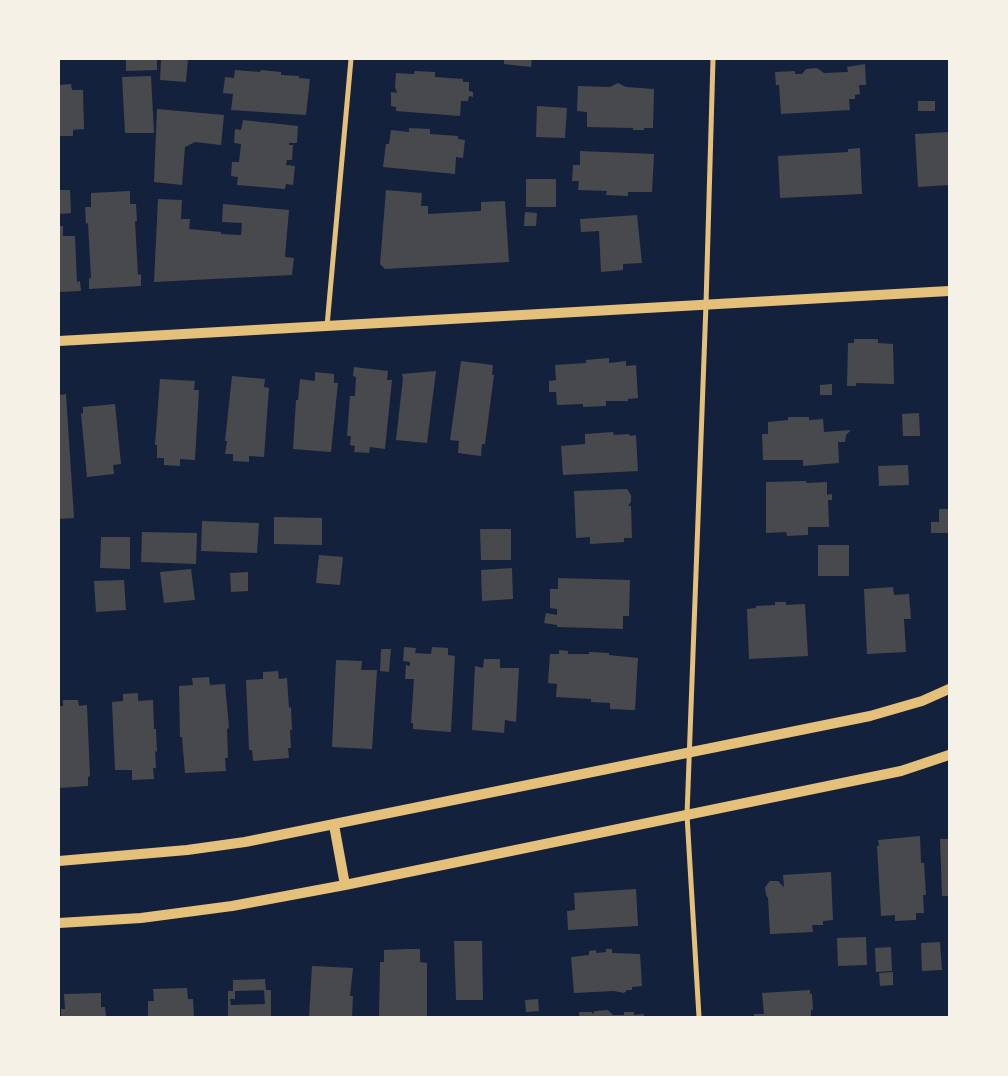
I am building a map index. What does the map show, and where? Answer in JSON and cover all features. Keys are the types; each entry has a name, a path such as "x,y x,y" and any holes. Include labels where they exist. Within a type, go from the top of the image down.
{"main road":[{"path":"59,341 949,291"},
{"path":"59,861 187,850 245,842 334,825 870,716 922,702 949,689"},
{"path":"59,923 142,918 232,906 345,886 901,771 949,755"},
{"path":"334,825 345,886"}],"street":[{"path":"326,326 351,59"},
{"path":"699,1017 687,815 713,59"}],"building":[{"path":"126,59 157,59 157,70 126,71"},
{"path":"161,59 188,59 186,82 160,80"},
{"path":"504,59 532,59 531,67 504,64"},
{"path":"865,64 866,85 859,85 860,94 855,95 855,99 849,99 850,110 781,114 779,85 776,85 775,72 795,71 795,74 802,74 806,69 817,68 824,73 848,72 847,67"},
{"path":"235,70 281,72 281,75 310,79 306,115 231,110 233,94 223,93 225,77 234,78"},
{"path":"415,71 435,72 435,77 463,79 463,82 469,82 469,91 473,92 473,97 469,96 468,101 461,101 460,116 396,111 396,107 391,106 391,92 397,93 395,87 396,73 414,74"},
{"path":"151,76 154,133 125,133 122,77"},
{"path":"618,83 626,87 654,89 653,128 633,130 633,128 587,127 587,112 577,111 578,86 610,87"},
{"path":"71,84 72,90 83,90 84,129 73,130 73,136 59,136 59,85"},
{"path":"918,101 935,101 935,111 918,111"},
{"path":"537,106 567,108 565,138 536,137"},
{"path":"157,109 224,115 221,145 195,142 185,147 182,185 154,182"},
{"path":"243,120 298,126 297,143 289,143 289,145 293,145 292,160 287,160 286,165 295,166 293,185 286,184 285,189 237,185 238,177 231,176 232,162 239,162 241,144 234,143 235,129 241,130"},
{"path":"409,128 430,129 430,134 458,136 458,139 465,140 463,158 456,157 455,174 383,167 386,144 389,144 391,130 409,132"},
{"path":"949,132 949,185 918,187 915,134"},
{"path":"860,148 862,194 780,198 778,156 848,152 848,149"},
{"path":"580,151 654,154 652,192 628,192 628,196 606,195 607,191 578,190 579,181 572,181 573,165 580,165"},
{"path":"526,179 556,179 556,207 526,207"},
{"path":"59,190 70,190 71,213 59,214"},
{"path":"386,190 422,193 421,206 428,206 428,214 481,211 481,202 505,201 509,262 385,269 380,264"},
{"path":"130,191 130,204 136,204 138,275 141,274 141,286 89,289 89,278 91,278 88,223 86,224 85,207 91,207 91,193"},
{"path":"158,199 182,200 181,219 190,219 189,229 221,232 221,234 241,235 242,223 222,222 223,204 289,210 285,257 294,258 292,275 154,282"},
{"path":"525,212 537,213 536,226 524,226"},
{"path":"637,215 642,263 623,264 623,270 601,272 599,231 581,232 580,219"},
{"path":"59,226 63,226 63,236 75,236 77,282 80,281 81,291 59,292"},
{"path":"854,339 878,339 878,343 893,344 894,384 856,383 856,386 847,386 848,343 854,343"},
{"path":"609,358 609,363 626,361 626,366 636,365 638,398 628,399 628,401 606,401 606,406 583,407 583,404 557,405 556,392 549,392 549,381 556,380 555,365 586,363 586,360"},
{"path":"461,361 493,365 492,375 494,375 485,444 482,444 481,456 458,453 459,441 450,440"},
{"path":"354,367 388,371 387,380 392,380 385,449 370,447 369,453 354,452 355,446 350,445 351,436 347,436 350,396 355,396 356,377 353,376"},
{"path":"436,371 427,443 396,440 402,374"},
{"path":"315,372 334,374 334,383 338,383 331,452 293,449 296,400 298,400 300,379 315,381"},
{"path":"232,376 265,379 264,387 269,388 264,457 249,456 249,462 233,461 233,454 225,454"},
{"path":"160,379 195,381 194,390 199,390 195,460 180,459 180,466 164,465 164,458 157,458 157,445 155,445"},
{"path":"832,384 832,395 820,395 820,385"},
{"path":"66,394 74,518 59,519 59,395"},
{"path":"115,404 121,464 113,465 114,474 87,477 81,414 83,413 83,407"},
{"path":"919,413 920,436 903,436 902,414"},
{"path":"788,417 809,417 809,420 823,419 824,432 851,430 846,435 845,442 838,442 839,463 803,466 803,460 763,460 762,434 768,434 768,422 788,420"},
{"path":"613,432 614,435 636,435 638,471 563,475 561,446 585,444 585,434"},
{"path":"908,465 909,485 879,486 878,466"},
{"path":"806,481 806,483 827,482 827,495 832,494 832,500 828,500 829,527 808,527 808,535 787,536 786,532 766,533 766,482"},
{"path":"627,489 631,495 631,502 628,506 631,506 632,538 624,538 624,542 590,544 590,537 576,538 574,491"},
{"path":"939,509 949,509 949,533 931,533 931,522 939,522"},
{"path":"274,517 322,518 322,545 274,544"},
{"path":"202,521 259,523 257,553 201,551"},
{"path":"480,529 511,529 511,560 481,560"},
{"path":"142,532 197,533 196,564 141,562"},
{"path":"101,537 130,537 130,569 100,568"},
{"path":"818,545 849,545 849,576 818,576"},
{"path":"319,555 343,557 340,585 316,583"},
{"path":"512,568 513,599 482,601 481,570"},
{"path":"191,569 195,600 164,603 160,572"},
{"path":"248,572 248,591 231,592 230,573"},
{"path":"558,578 630,580 629,616 623,616 623,629 557,627 557,625 544,623 546,613 557,615 557,609 550,608 550,589 558,589"},
{"path":"124,580 126,610 96,612 94,581"},
{"path":"893,587 894,595 909,594 911,619 904,619 906,652 867,654 864,589"},
{"path":"775,602 786,602 786,605 805,604 808,656 749,659 747,609 756,608 756,606 775,605"},
{"path":"404,647 416,648 415,653 431,654 432,647 448,648 448,655 455,656 451,732 413,729 413,723 411,723 414,679 405,679 406,665 410,666 410,662 403,661"},
{"path":"381,649 391,649 389,672 380,671"},
{"path":"559,650 568,651 568,654 609,653 609,655 638,658 635,710 610,709 610,703 591,702 591,699 556,697 557,684 548,683 550,654 559,654"},
{"path":"484,659 500,659 500,668 519,668 516,722 505,720 504,733 472,730 475,666 483,668"},
{"path":"336,660 362,661 361,670 377,670 372,749 332,747"},
{"path":"278,671 279,679 287,678 289,708 291,707 292,730 290,730 291,748 288,748 289,758 253,761 252,750 249,750 246,680 263,679 263,672"},
{"path":"209,677 210,685 225,684 229,727 227,730 228,758 225,758 226,771 185,773 182,737 180,737 179,686 193,685 192,678"},
{"path":"138,693 138,701 153,700 157,752 155,751 156,768 153,768 154,779 132,780 132,770 115,770 112,702 123,701 123,694"},
{"path":"63,700 78,700 79,706 87,705 90,776 88,777 88,786 59,788 59,706 63,706"},
{"path":"920,836 921,863 924,863 926,895 923,895 924,913 916,913 916,920 895,921 895,915 881,916 878,840"},
{"path":"940,839 949,839 949,896 942,896"},
{"path":"831,872 833,920 823,921 823,925 812,925 813,932 770,934 768,898 765,887 770,881 778,881 784,887 783,875"},
{"path":"636,889 638,926 568,930 567,911 575,910 574,893"},
{"path":"866,937 867,965 838,966 837,938"},
{"path":"454,941 482,941 483,1000 456,1000"},
{"path":"940,942 942,970 922,971 921,943"},
{"path":"891,947 892,971 876,972 875,948"},
{"path":"420,949 420,962 427,963 427,1017 379,1017 380,962 384,962 384,950"},
{"path":"606,949 612,949 612,953 640,954 642,986 632,987 632,990 627,990 624,993 614,991 574,993 571,957 589,955 589,951 596,950 596,953 606,952"},
{"path":"312,966 353,968 350,996 353,996 352,1017 309,1017"},
{"path":"893,972 893,985 880,986 879,973"},
{"path":"265,979 266,990 271,990 271,1017 228,1017 228,991 233,991 233,980","holes":["264,990 265,1004 231,1005 230,999 235,999 235,991"]},
{"path":"187,988 188,999 193,999 194,1017 148,1017 148,1001 154,1001 153,989"},
{"path":"810,990 813,1010 811,1010 811,1017 754,1017 754,1014 764,1014 762,993"},
{"path":"101,993 101,1007 105,1007 106,1017 61,1017 61,1009 65,1009 64,994"},
{"path":"538,999 539,1011 526,1012 525,1000"},
{"path":"608,1010 613,1015 624,1015 624,1012 634,1012 634,1015 644,1014 644,1017 579,1017 579,1012 592,1012 592,1014 595,1011"}]}
